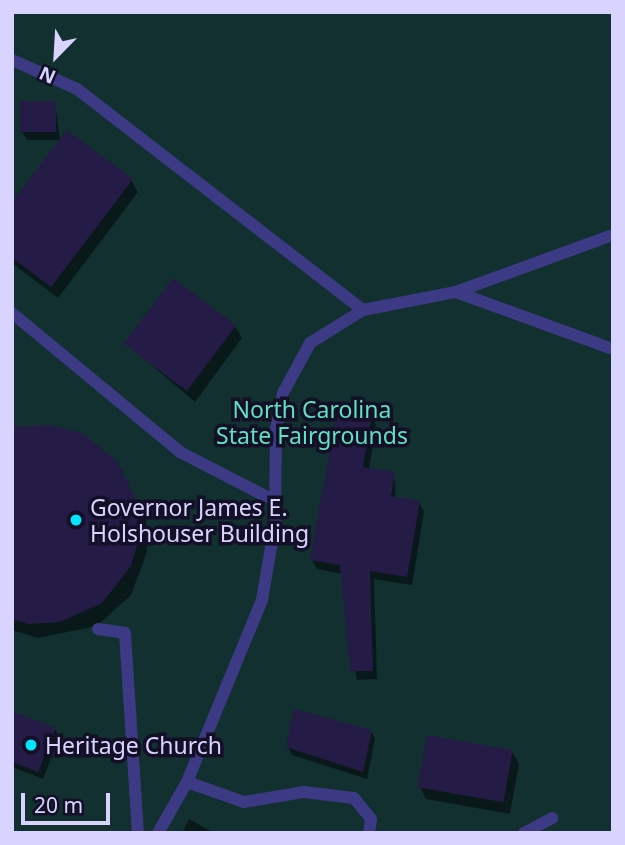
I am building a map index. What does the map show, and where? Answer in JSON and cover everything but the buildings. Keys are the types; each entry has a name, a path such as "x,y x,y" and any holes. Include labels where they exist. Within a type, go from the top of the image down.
{"lane":[{"path":"12,60 77,89 363,310"},
{"path":"158,833 187,782 262,600 273,500 276,429 296,362 323,331 363,310 456,292 613,235"},
{"path":"456,292 613,349"},
{"path":"12,313 180,453 273,500"},
{"path":"98,629 125,633 138,833"},
{"path":"187,782 244,802 304,792 354,798 370,819 369,833"},
{"path":"524,833 552,818"}],"green space":[{"name":"North Carolina State Fairgrounds","path":"12,12 613,12 613,833 12,833"}],"place":[{"name":"Governor James E. Holshouser Building","path":"76,520"},
{"name":"Heritage Church","path":"31,745"}]}
